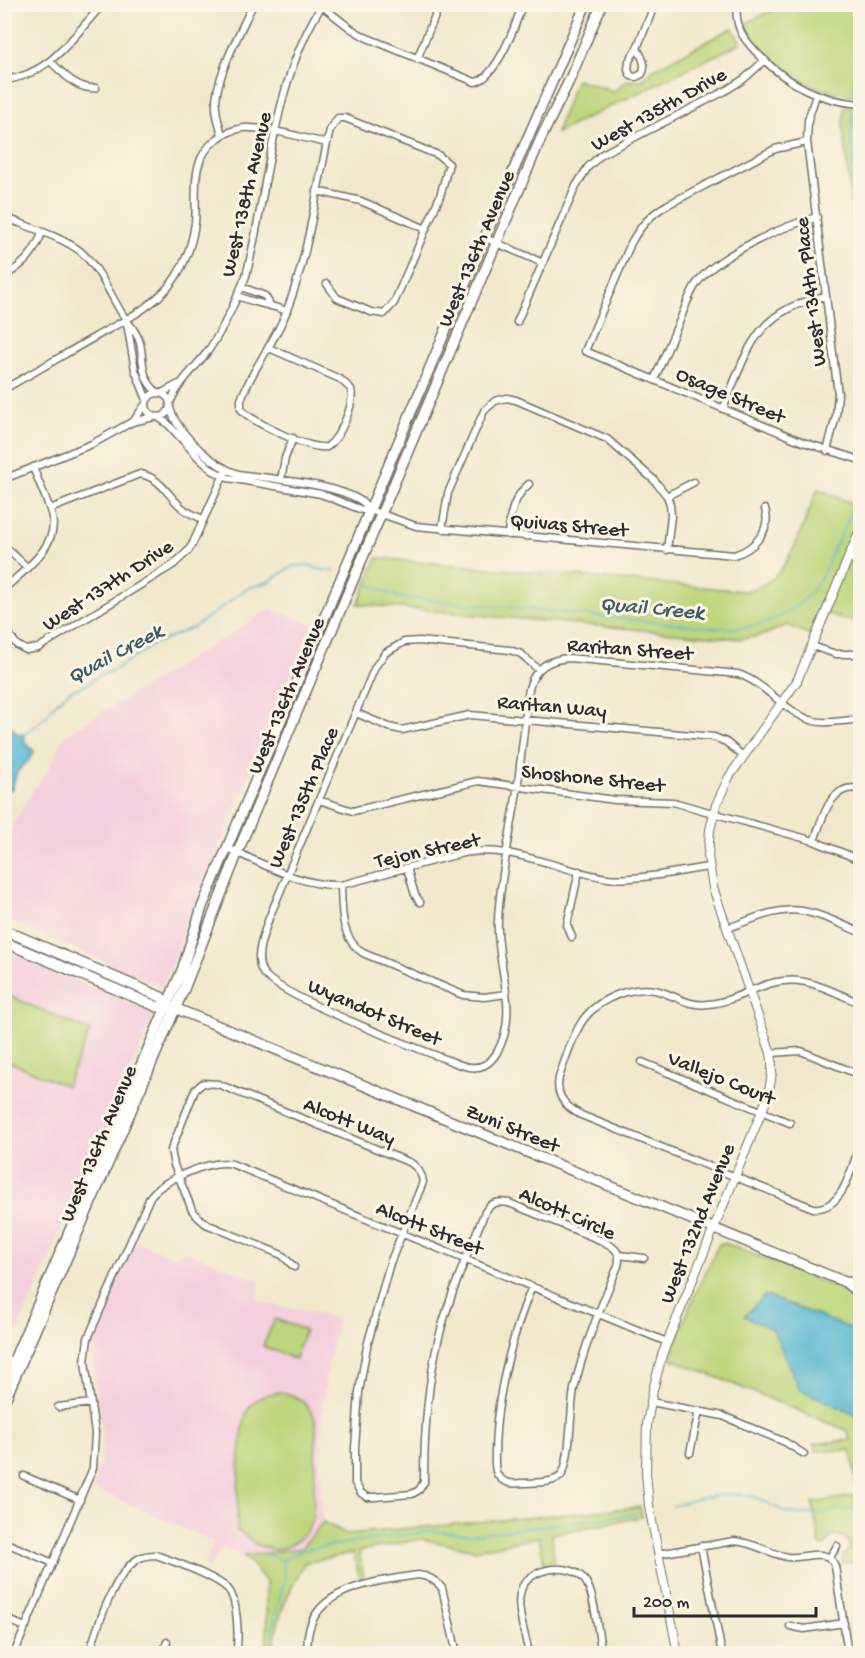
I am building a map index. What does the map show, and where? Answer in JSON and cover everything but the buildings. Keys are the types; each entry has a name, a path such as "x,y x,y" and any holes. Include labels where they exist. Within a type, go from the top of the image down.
{"main road":[{"name":"West 136th Avenue","path":"5,1398 171,1006 202,907 586,4"},
{"name":"West 136th Avenue","path":"171,1006 196,960 214,910 496,243 602,4"},
{"name":"Zuni Street","path":"4,930 161,997 171,1006 845,1282 861,1294"},
{"name":"Zuni Street","path":"4,942 158,1007 171,1006"},
{"name":"West 136th Avenue","path":"4,1383 98,1176"},
{"name":"Zuni Street","path":"845,1282 861,1283"}],"street":[{"path":"4,80 33,73 51,62 104,4"},
{"path":"222,135 216,108 220,81 253,4"},
{"path":"417,59 440,4"},
{"path":"322,5 364,37 470,81 481,81 494,67 522,4"},
{"path":"637,48 655,4"},
{"path":"737,4 736,21 740,33 765,60 788,80 816,95 861,104"},
{"name":"West 138th Avenue","path":"170,406 182,382 209,349 242,287 251,257 288,77 305,35 322,5"},
{"name":"West 135th Drive","path":"517,322 580,178 597,158 725,92 765,60"},
{"path":"51,62 66,77 80,86 96,88"},
{"name":"West 134th Place","path":"816,95 807,120 807,142 838,400 827,451"},
{"path":"269,348 340,379 351,389 352,401 336,440 332,444 320,448 293,438 254,421 241,409 243,392 269,348 287,311 303,259 333,123 338,118 354,120 438,155 449,164 446,178 426,229 394,303 384,314 370,312 337,298 327,284"},
{"path":"4,389 126,320 160,296 179,272 189,251 195,223 196,169 207,148 222,135 249,127 327,142"},
{"name":"Osage Street","path":"807,142 780,147 764,154 667,204 646,220 631,243 585,351 827,451 861,460"},
{"path":"317,191 362,201 426,229"},
{"path":"4,217 70,244 82,252 134,329 140,342 142,365 150,385 167,397 170,406 165,415 132,422 92,444 4,479"},
{"path":"654,380 692,291 703,275 730,256 791,225 817,217"},
{"path":"4,276 31,256 42,233"},
{"path":"485,238 543,263"},
{"path":"242,287 264,296 269,303 287,311"},
{"path":"238,296 261,305 269,303"},
{"path":"723,409 749,348 761,329 790,309 826,296"},
{"path":"126,320 135,370 147,410 156,417"},
{"path":"826,365 835,364"},
{"name":"West 138th Avenue","path":"160,393 182,382"},
{"path":"132,422 151,395 160,393"},
{"path":"492,393 495,401"},
{"path":"442,529 448,494 480,419 484,411 495,401 507,398 611,441 654,480 667,496 671,516 667,550"},
{"name":"Quivas Street","path":"170,406 174,420 224,473 336,489 364,502 370,510"},
{"name":"Quivas Street","path":"156,417 168,424 198,457 241,481 321,494 410,525 734,555 747,550 760,536 768,518 765,509"},
{"path":"281,480 285,458 293,438"},
{"path":"4,589 27,567 50,539 53,527 50,509 33,467"},
{"name":"West 137th Drive","path":"4,628 17,645 26,650 38,648 173,565 188,551 224,473"},
{"path":"50,509 140,474 158,481 185,510 203,519"},
{"path":"667,496 694,482"},
{"path":"508,535 510,520 520,493 529,484"},
{"name":"West 132nd Avenue","path":"678,1653 658,1554 646,1473 646,1439 651,1402 657,1373 668,1342 762,1111 772,1080 771,1053 714,888 709,867 709,839 713,814 722,789 796,681 861,530"},
{"path":"4,546 27,567"},
{"path":"849,558 861,561"},
{"name":"Raritan Street","path":"393,646 413,641 510,650 521,654 539,670 551,661 568,657 738,674 753,681 812,721 861,720"},
{"name":"West 135th Place","path":"261,969 259,955 264,932 378,661 393,646"},
{"path":"812,646 836,654 861,654"},
{"path":"341,885 346,933 352,945 363,953 464,995 484,997 506,994 498,922 525,719 531,683 539,670"},
{"name":"Raritan Way","path":"356,713 402,730 466,715 714,737 726,742 743,756"},
{"name":"Shoshone Street","path":"319,800 353,811 473,781 615,801 673,802 814,841 861,860"},
{"path":"814,841 829,804 835,796 848,789 861,789"},
{"name":"Tejon Street","path":"227,848 317,884 341,885 469,852 507,852 607,878 709,867"},
{"path":"407,868 415,895 420,902"},
{"path":"572,937 567,925 579,871"},
{"path":"728,928 766,914 798,910 816,914 861,932"},
{"name":"Wyandot Street","path":"261,969 268,979 277,985 340,1016 461,1065 475,1068 484,1066 495,1055 507,1028 506,994"},
{"path":"861,1003 800,980 781,980 708,1005 691,1003 645,989 627,991 602,1001 586,1015 557,1084 559,1095 567,1107 581,1114 734,1177 817,1208 825,1207 839,1196 861,1144"},
{"path":"771,1053 801,1051 861,1075"},
{"name":"Vallejo Court","path":"642,1062 790,1123"},
{"path":"200,1076 203,1083 195,1090 171,1147 171,1155 192,1210 206,1224 282,1255 294,1267"},
{"name":"Alcott Way","path":"203,1083 218,1084 411,1163 424,1171 423,1182 378,1300 362,1374 355,1459 355,1483 358,1496 374,1497 421,1492"},
{"name":"Alcott Street","path":"14,1653 81,1500 95,1456 95,1433 85,1357 88,1338 150,1197 160,1186 218,1163 232,1164 668,1342"},
{"name":"Alcott Circle","path":"421,1492 424,1482 425,1422 432,1370 446,1311 465,1259 485,1212 493,1200 509,1203 600,1240 614,1247 619,1255 618,1266 585,1348 574,1391 567,1461 561,1476"},
{"name":"Alcott Circle","path":"619,1255 644,1258"},
{"path":"532,1286 511,1344 499,1406 495,1468 498,1476 503,1480 516,1484 547,1482 561,1476 568,1481"},
{"path":"651,1402 723,1416 785,1442 804,1454"},
{"path":"58,1407 91,1403"},
{"path":"690,1453 699,1411"},
{"path":"24,1476 81,1500"},
{"path":"496,1487 503,1480"},
{"path":"658,1554 746,1541 778,1555 830,1557 835,1566 848,1653"},
{"path":"4,1542 53,1563"},
{"path":"701,1546 722,1653"},
{"path":"830,1557 837,1546"},
{"path":"89,1653 106,1604 128,1569 137,1559 147,1555 156,1555 203,1575 229,1590 234,1599 236,1653"},
{"path":"529,1653 519,1602 521,1588 529,1578 561,1568 579,1574 588,1585 602,1653"},
{"path":"308,1653 308,1633 312,1620 335,1594 418,1575 427,1576 442,1588 456,1653"},
{"path":"4,1618 26,1627"},
{"path":"790,1626 804,1629 844,1623"},
{"path":"163,1653 167,1642"}],"shaded area":[{"path":"271,609 312,624 162,986 5,919 5,841 22,808 51,765 64,736"},
{"path":"5,950 155,1013 5,1360"},
{"path":"136,1241 173,1257 185,1251 259,1280 258,1302 322,1314 337,1320 326,1378 322,1416 320,1455 323,1522 302,1548 244,1556 221,1547 210,1569 204,1567 214,1542 93,1488 100,1466 103,1442 92,1344"}],"green space":[{"path":"775,5 860,5 860,93 857,96 805,83 784,70 765,53 744,24 773,10"},
{"path":"732,28 741,43 556,133 576,79 614,91 626,81 643,80 650,71"},
{"path":"845,107 857,108 860,113 860,282 843,125"},
{"path":"818,489 860,507 860,621 846,620 826,613 816,637 787,625 764,635 741,639 358,604 377,558 745,591 768,582 781,569 794,547"},
{"path":"5,994 90,1031 66,1086 5,1060"},
{"path":"725,1243 860,1297 860,1562 843,1563 843,1556 849,1550 849,1543 844,1537 836,1535 830,1537 826,1545 820,1546 813,1503 858,1495 851,1450 816,1451 813,1444 850,1440 848,1431 672,1359 681,1329 699,1286 719,1244"},
{"path":"275,1319 305,1330 295,1359 263,1346"},
{"path":"281,1392 303,1402 311,1411 316,1422 313,1519 297,1540 290,1545 274,1549 256,1544 237,1531 238,1486 243,1431 249,1408 259,1398"},
{"path":"640,1507 642,1517 552,1534 554,1561 544,1563 539,1537 475,1550 422,1539 359,1551 364,1578 360,1579 353,1553 304,1563 280,1618 274,1653 267,1653 266,1581 244,1556 302,1548 323,1522 347,1534"}],"water":[{"path":"5,722 20,735 25,736 24,741 34,751 17,772 12,789 5,790"},
{"path":"765,1295 860,1332 860,1417 799,1389 773,1330 744,1316"}],"waterway":[{"name":"Quail Creek","path":"853,93 860,21"},
{"name":"Quail Creek","path":"852,112 851,143 860,223"},
{"name":"Quail Creek","path":"368,584 398,597 719,628 750,626 778,618 802,602 812,590 824,571 860,489"},
{"name":"Quail Creek","path":"228,602 248,588 268,582 293,566 309,565 334,571"},
{"path":"850,588 860,585"},
{"name":"Quail Creek","path":"24,735 47,716 52,707 69,691 116,669 154,644 194,627 225,605"},
{"path":"854,1262 860,1246"},
{"path":"673,1506 701,1498 743,1494 762,1500 785,1512 798,1514 860,1507"},
{"path":"271,1654 272,1629 285,1578 283,1560 306,1549 432,1531 470,1535 636,1514"},
{"path":"266,1554 282,1560"}]}
